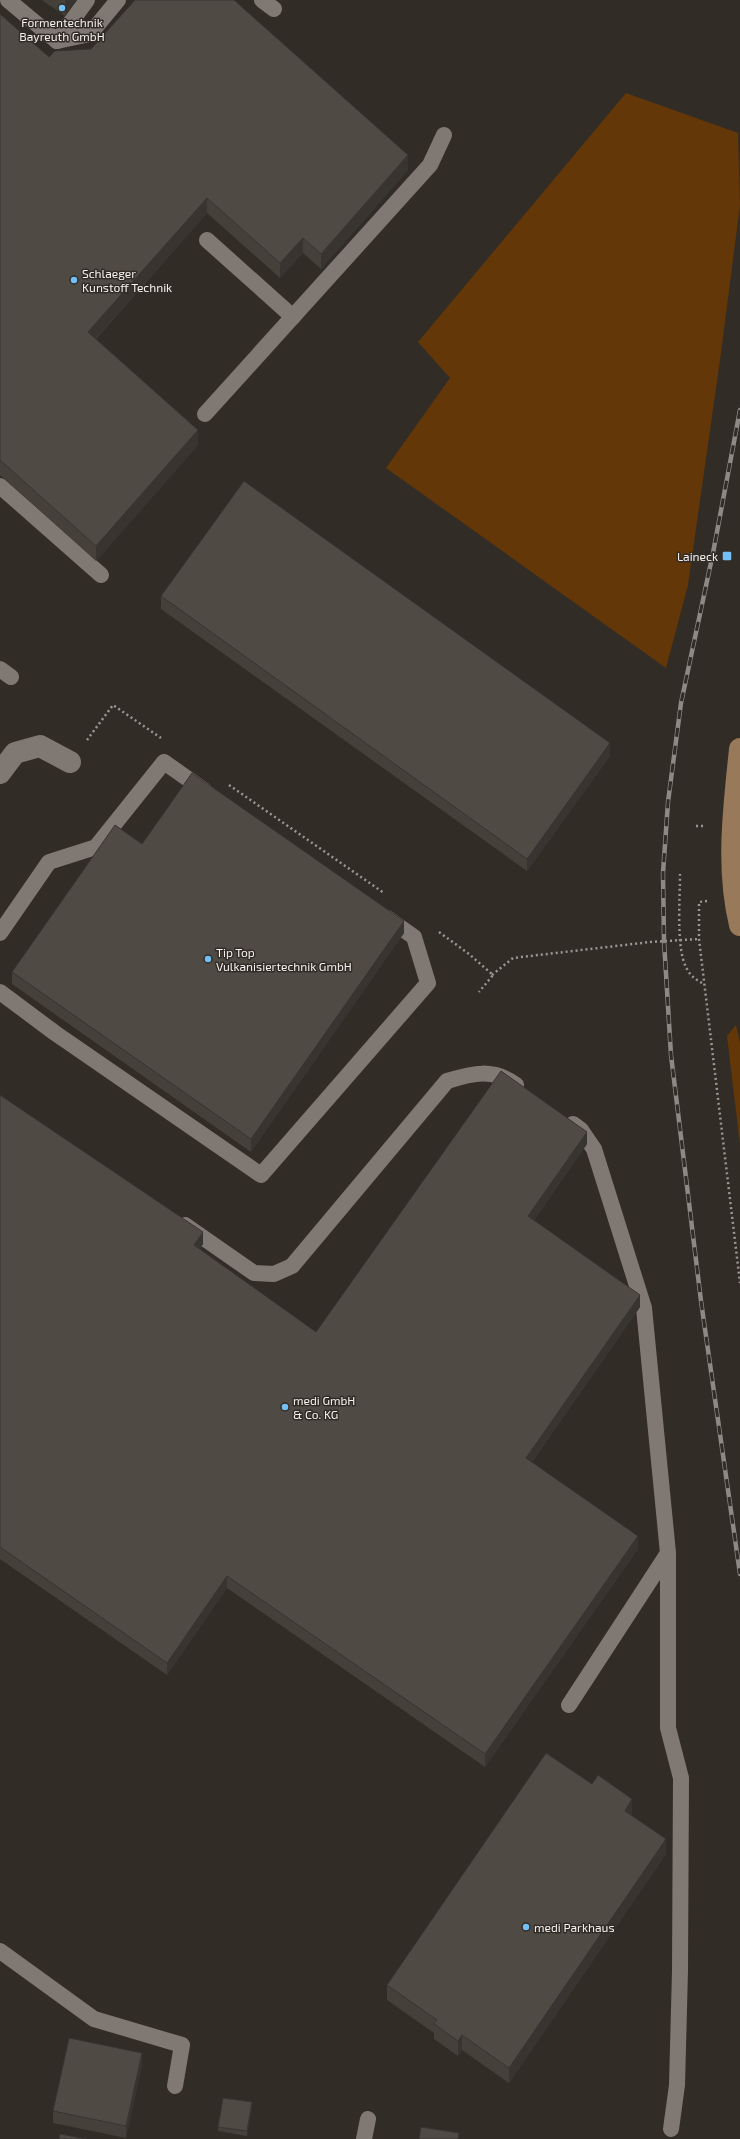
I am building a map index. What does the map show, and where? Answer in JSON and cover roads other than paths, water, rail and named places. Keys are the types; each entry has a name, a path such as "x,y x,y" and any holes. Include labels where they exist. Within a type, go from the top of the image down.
{"street":[{"path":"0,773 15,754 40,746 70,762"},
{"path":"740,749 736,834 736,909 740,925"}],"lane":[{"path":"8,0 57,41"},
{"path":"57,41 87,0"},
{"path":"57,41 90,34 118,0"},
{"path":"205,414 430,164 444,135"},
{"path":"207,240 293,317"},
{"path":"0,486 101,576"},
{"path":"0,933 49,862 96,847 164,762 215,798"},
{"path":"0,992 55,1033 261,1175 428,983 414,937 375,910"},
{"path":"185,1224 254,1273 274,1274 292,1266 447,1081 474,1072 505,1077 530,1094"},
{"path":"562,1116 581,1130 594,1149 644,1308 668,1554 668,1728 681,1778 680,1971 677,2078 670,2129"},
{"path":"569,1705 668,1554"},
{"path":"0,1951 94,2019 182,2045 175,2086"},
{"path":"364,2139 368,2119"}],"railway":[{"path":"740,410 713,553 681,703 668,802 663,873 664,941 671,1055 701,1301 740,1574"}],"place":[{"name":"Formentechnik Bayreuth GmbH","path":"62,8"},
{"name":"Schlaeger Kunstoff Technik","path":"74,280"},
{"name":"Laineck","path":"727,556"},
{"name":"Tip Top Vulkanisiertechnik GmbH","path":"208,959"},
{"name":"medi GmbH & Co. KG","path":"285,1407"},
{"name":"medi Parkhaus","path":"526,1927"}]}
